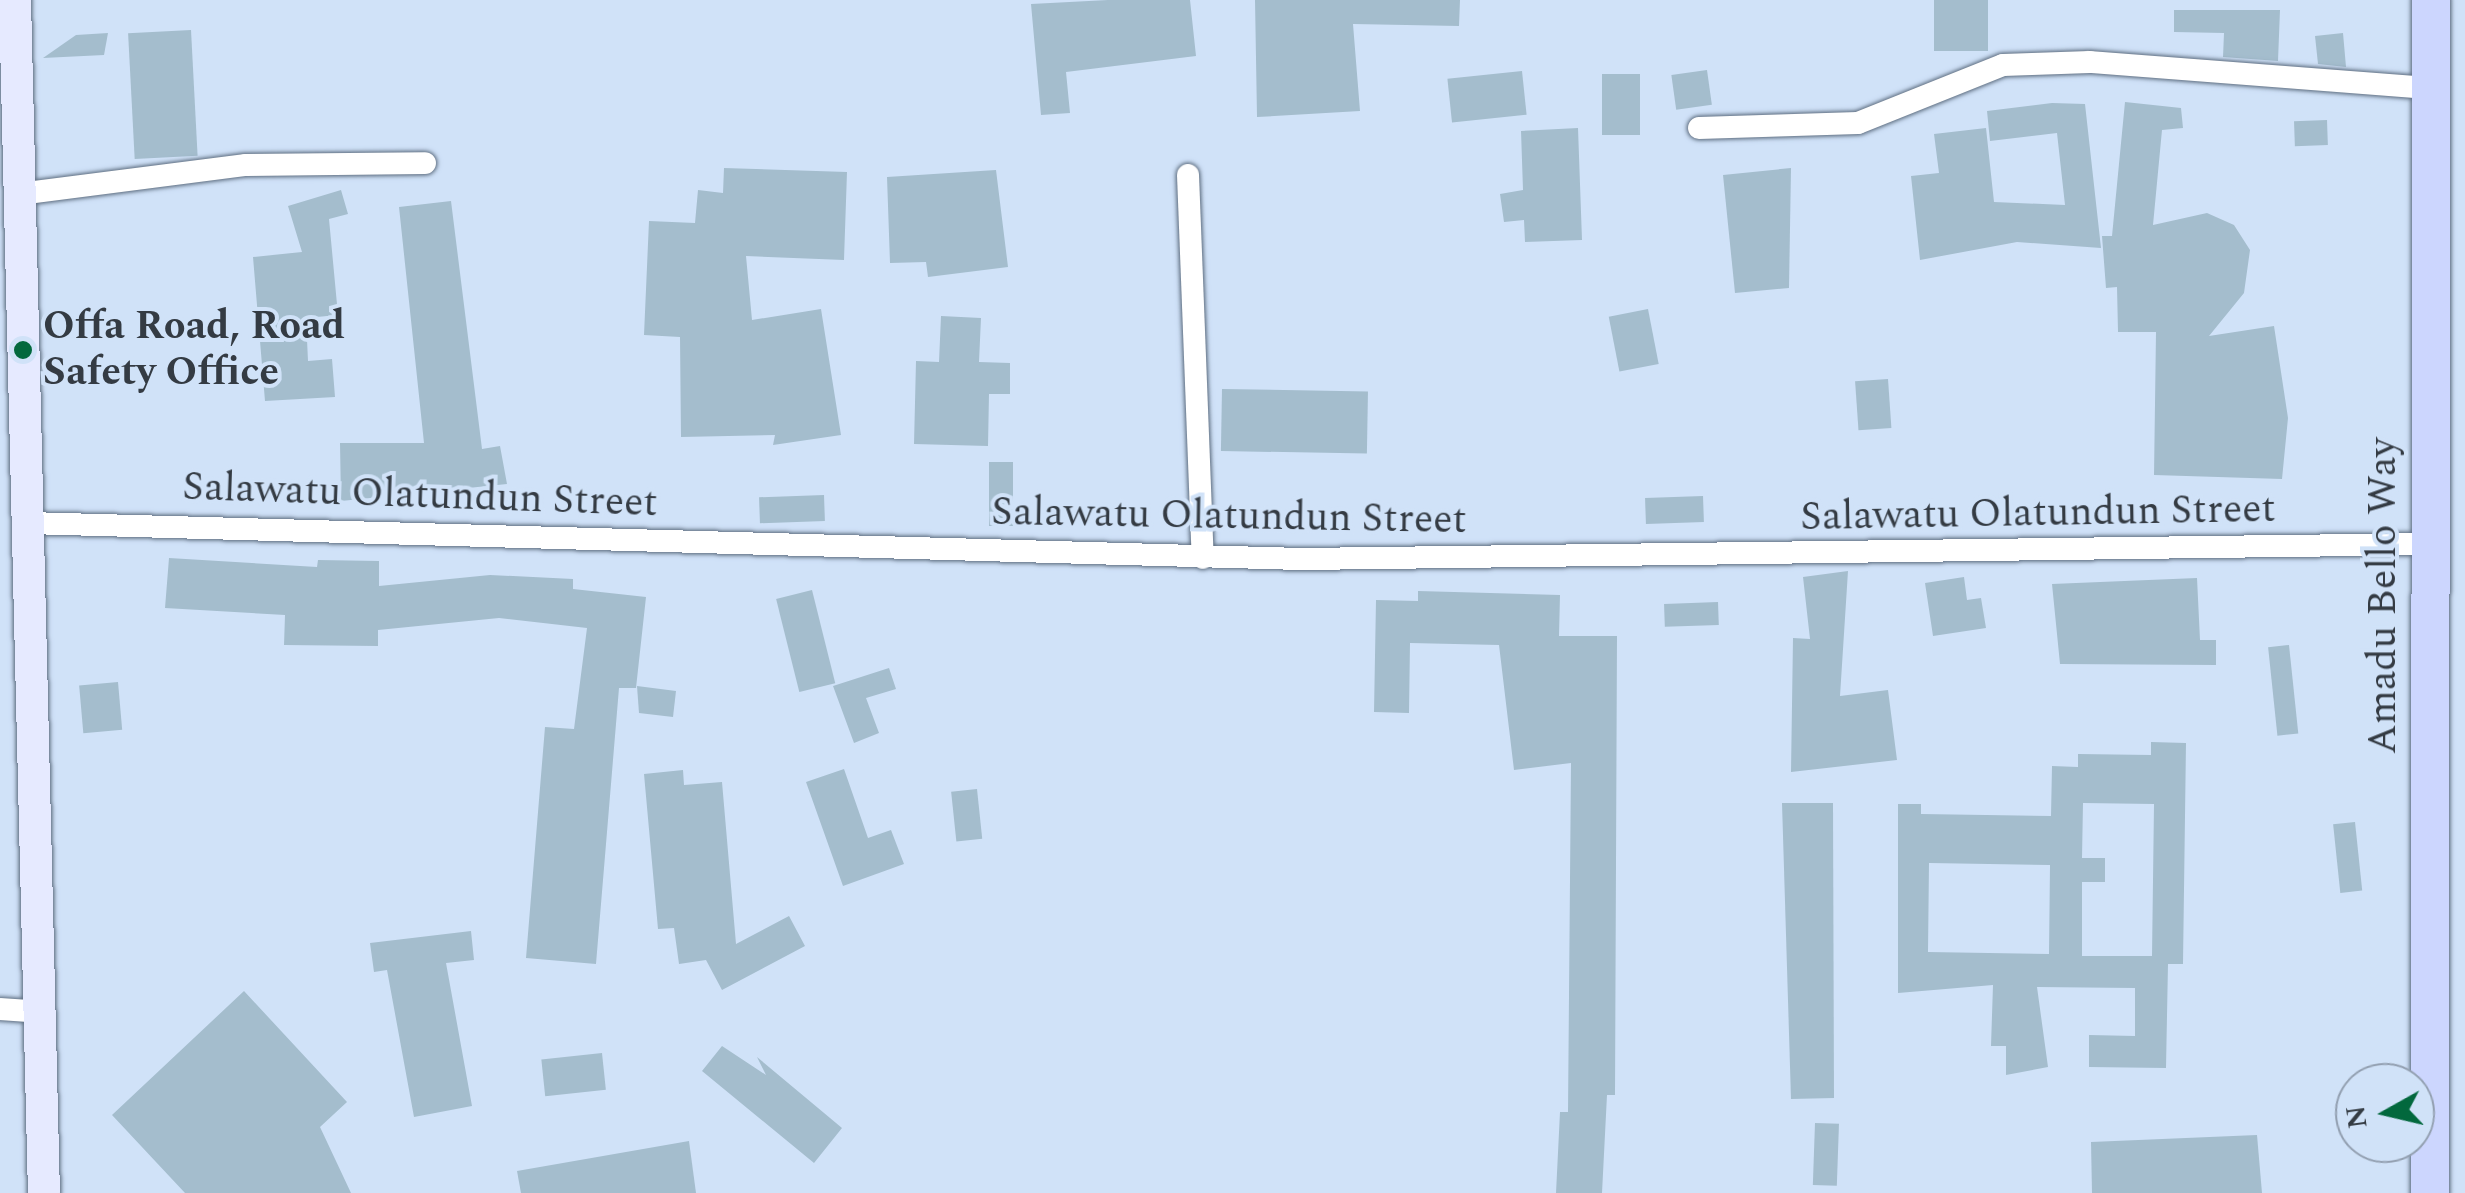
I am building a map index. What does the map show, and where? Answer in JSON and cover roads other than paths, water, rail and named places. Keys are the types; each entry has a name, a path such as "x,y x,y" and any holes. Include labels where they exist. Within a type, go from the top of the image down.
{"main road":[{"name":"Amadu Bello Way","path":"2430,1193 2432,0"}],"street":[{"path":"10,7 43,1012 44,1193"},
{"path":"1699,128 1858,123 2003,65 2090,62 2430,88"},
{"path":"19,194 246,165 424,162"},
{"path":"1188,175 1203,558"},
{"name":"Salawatu Olatundun Street","path":"28,523 1203,558 2429,544"},
{"path":"0,1010 43,1012"}],"place":[{"name":"Offa Road, Road Safety Office","path":"23,350"}]}
